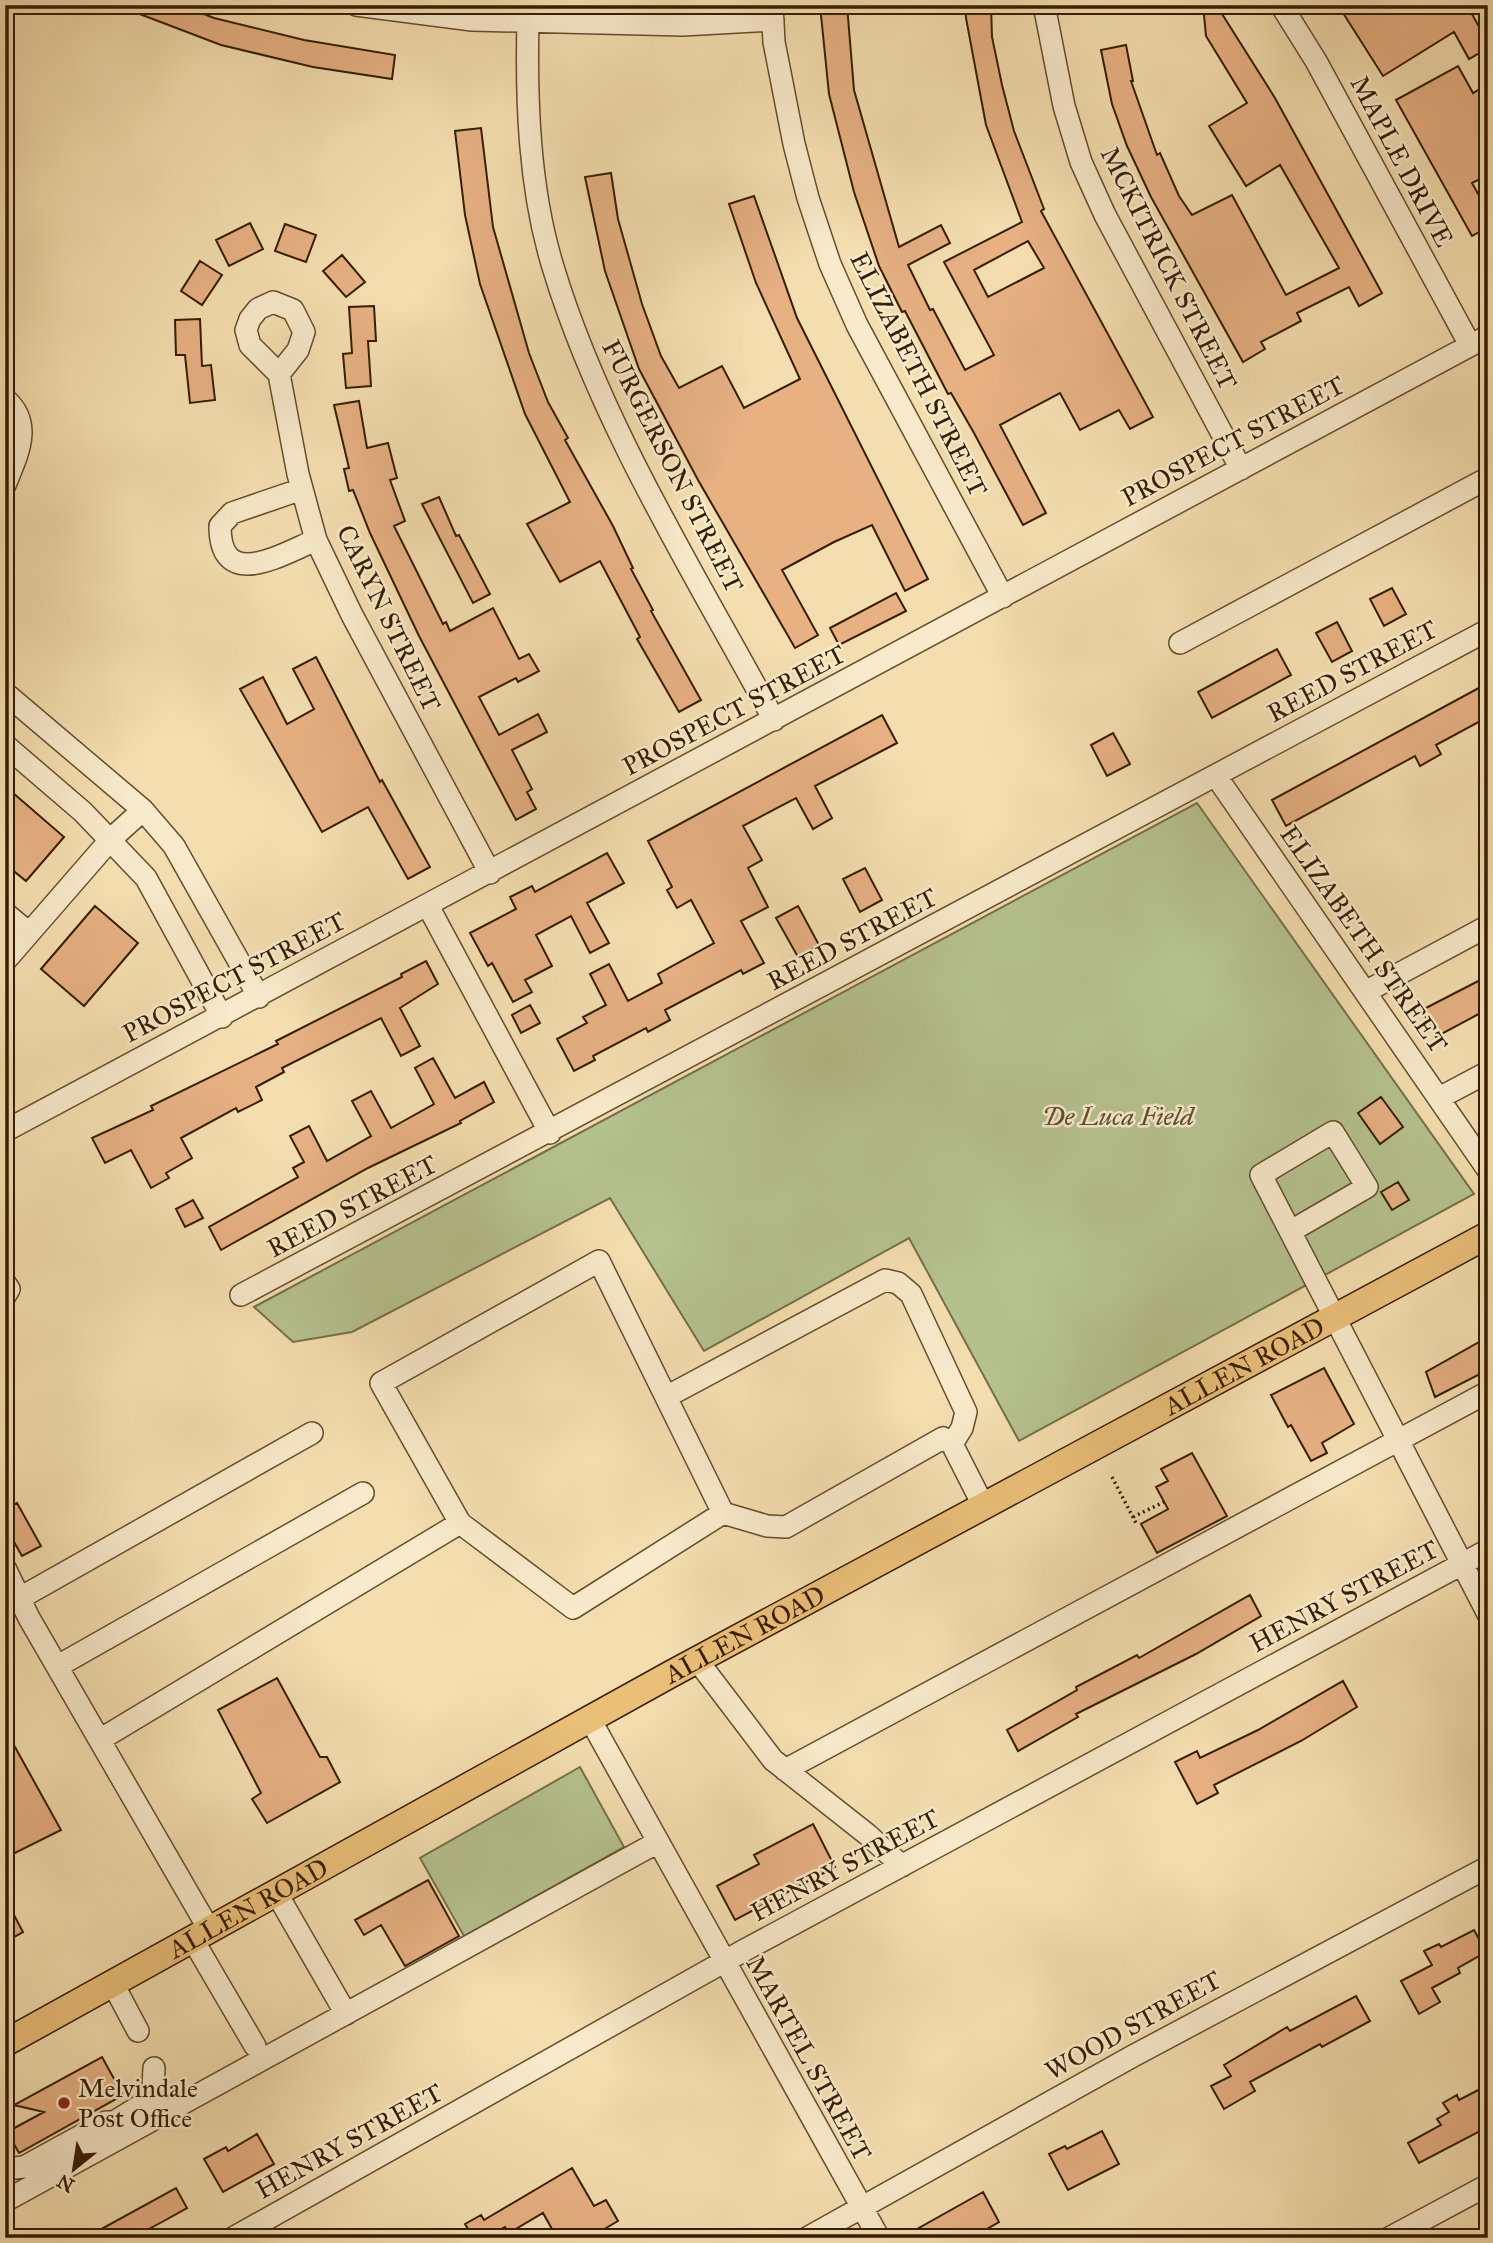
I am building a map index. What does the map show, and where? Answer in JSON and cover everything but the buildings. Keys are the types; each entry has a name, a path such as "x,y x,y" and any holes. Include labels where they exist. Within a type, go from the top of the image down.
{"main road":[{"name":"ALLEN ROAD","path":"5,2043 697,1660 1488,1235"}],"street":[{"path":"356,5 472,19 683,25 772,13"},
{"name":"MCKITRICK STREET","path":"1044,5 1064,106 1081,162 1105,215 1241,469"},
{"name":"MAPLE DRIVE","path":"1281,5 1479,340"},
{"name":"ELIZABETH STREET","path":"772,13 794,144 808,198 830,264 857,325 1003,597"},
{"name":"FURGERSON STREET","path":"528,20 532,144 541,214 553,266 595,382 618,431 774,720"},
{"name":"PROSPECT STREET","path":"5,1131 222,1017 1479,340"},
{"name":"CARYN STREET","path":"279,374 302,489 316,540 352,615 490,873"},
{"path":"5,399 18,410 22,430 19,451 5,485"},
{"path":"1181,643 1488,478"},
{"path":"302,489 232,513 220,526 220,542 228,558 246,565 261,564 316,540"},
{"name":"REED STREET","path":"241,1295 550,1133 1488,630"},
{"path":"5,693 143,810 174,846 259,997"},
{"path":"5,745 111,839 146,878 222,1017"},
{"name":"ELIZABETH STREET","path":"1216,776 1441,1097 1488,1170"},
{"path":"5,961 111,839 143,810"},
{"path":"428,906 550,1133"},
{"path":"5,912 29,933"},
{"path":"1367,991 1488,926"},
{"path":"1441,1097 1488,1072"},
{"path":"1291,1231 1367,1187 1333,1132 1261,1175 1488,1614"},
{"path":"723,1513 573,1608 460,1524 381,1383 599,1261 723,1513 767,1526 786,1527 943,1438 952,1444 983,1505"},
{"path":"666,1397 885,1280 898,1283 911,1294 967,1412 962,1428 952,1444"},
{"path":"5,1283 9,1289 5,1296"},
{"path":"785,1770 1488,1392"},
{"path":"20,1598 312,1433"},
{"path":"58,1666 363,1493"},
{"path":"101,1739 460,1524"},
{"name":"HENRY STREET","path":"233,2238 723,1962 1488,1550"},
{"path":"5,1568 101,1739 202,1935 255,2046"},
{"path":"697,1660 774,1760 869,1835 902,1866"},
{"name":"MARTEL STREET","path":"591,1721 878,2238"},
{"path":"5,2201 659,1842"},
{"name":"WOOD STREET","path":"807,2238 1133,2056 1488,1867"},
{"path":"277,1894 346,2014"},
{"path":"113,1984 138,2031"},
{"path":"5,2169 24,2167 106,2122 114,2122 159,2095 154,2078"},
{"path":"1389,2238 1488,2185"}],"path":[{"path":"1112,1477 1137,1525"},
{"path":"1133,1517 1164,1502"}],"green space":[{"name":"De Luca Field","path":"1197,803 1474,1194 1019,1441 909,1238 704,1351 610,1198 352,1332 293,1342 254,1307"},
{"path":"580,1767 624,1847 464,1936 420,1858"}],"place":[{"name":"Melvindale Post Office","path":"64,2103"}]}
